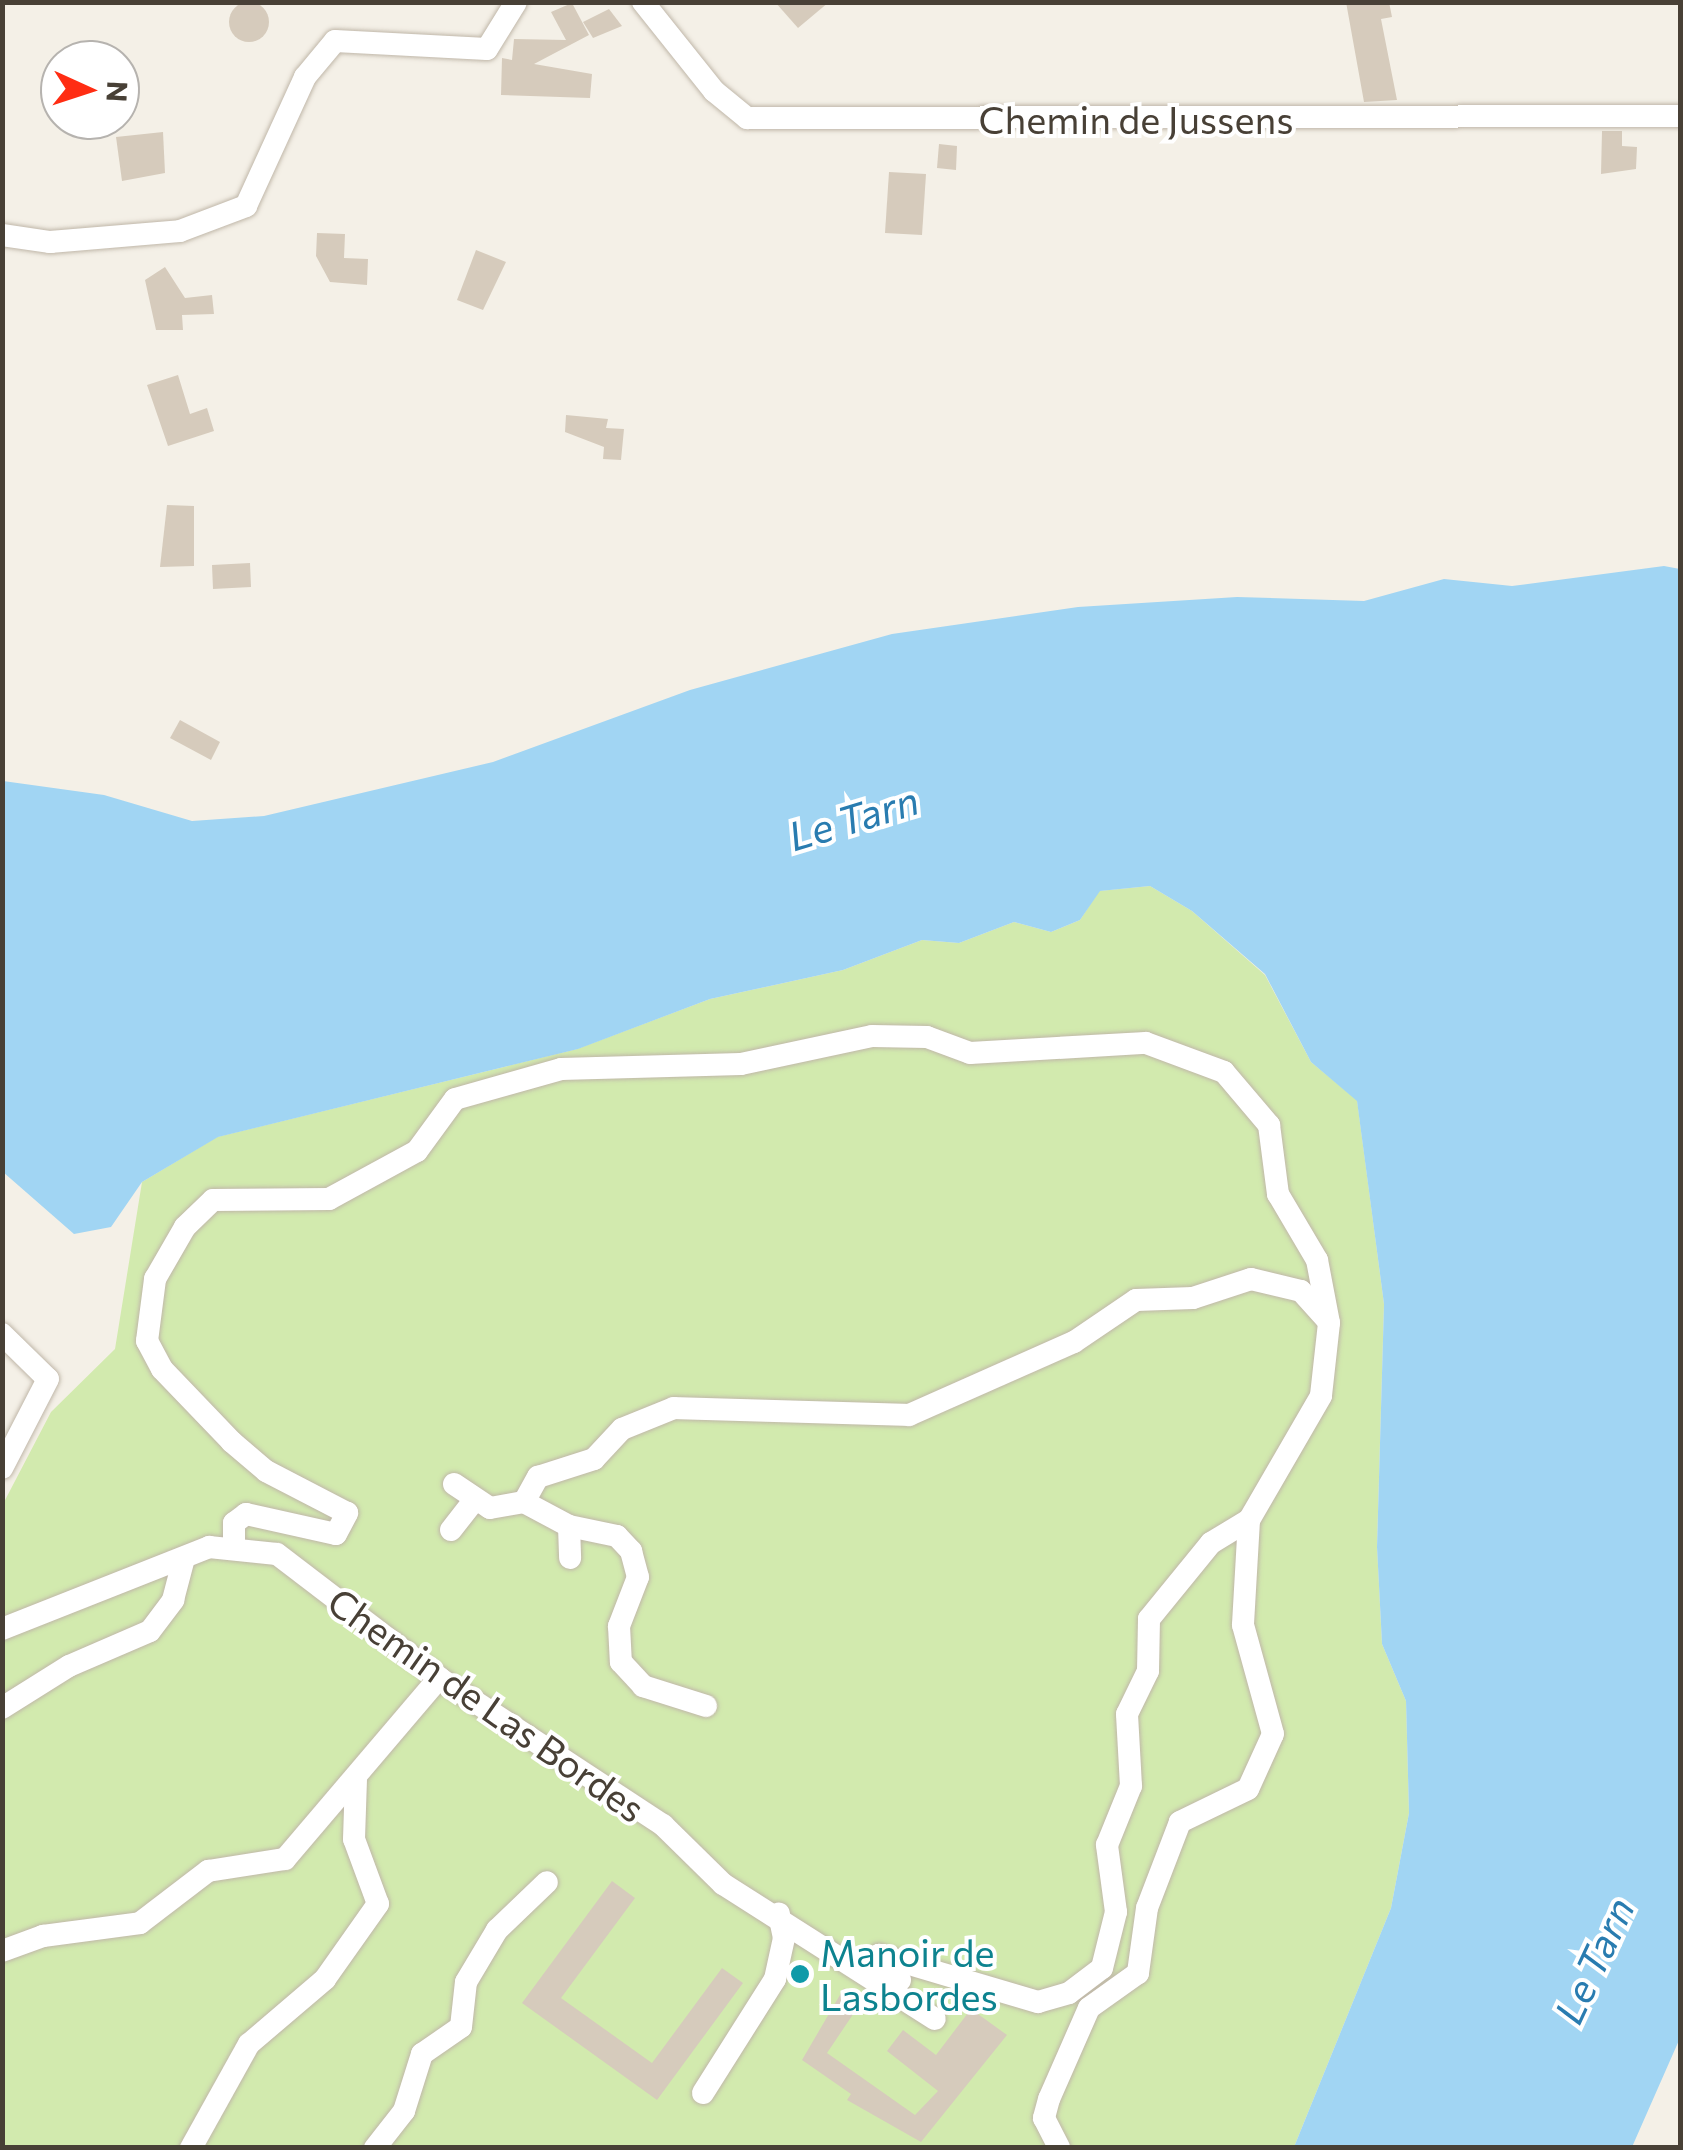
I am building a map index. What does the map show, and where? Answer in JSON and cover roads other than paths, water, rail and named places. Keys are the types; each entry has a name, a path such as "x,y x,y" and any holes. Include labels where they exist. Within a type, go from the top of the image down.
{"street":[{"path":"2,235 50,242 180,232 246,206 305,77 335,41 487,49 516,2"},
{"name":"Chemin de Jussens","path":"643,2 714,91 747,118 1680,116"},
{"path":"234,1545 234,1523 246,1514 336,1534 346,1513 266,1471 162,1369 147,1340 154,1279 185,1228 214,1200 235,1195 329,1199 417,1152 455,1099 561,1069 741,1064 872,1036 927,1037 970,1053 1146,1043 1183,1052 1224,1072 1256,1103 1268,1125 1278,1194 1317,1260 1328,1323 1321,1396 1248,1520 1243,1625 1271,1705 1270,1747 1248,1789 1180,1822 1147,1908 1138,1974 1089,2008 1049,2099 1044,2118 1059,2148"},
{"path":"524,1502 538,1477 594,1460 652,1412 894,1419 944,1394 988,1385 1093,1332 1136,1300 1193,1298 1262,1280 1301,1291 1328,1323"},
{"path":"2,1334 48,1379 2,1468"},
{"path":"454,1484 473,1502 524,1502 569,1526 617,1536 636,1563 636,1586 620,1626 628,1674 660,1694 706,1706"},
{"path":"451,1530 473,1502"},
{"name":"Chemin de Las Bordes","path":"2,1629 184,1558 234,1545 277,1554 438,1678 664,1825 723,1884 779,1914 935,2019 879,1954 1038,2002 1069,1992 1102,1968 1116,1912 1108,1846 1131,1786 1127,1714 1148,1671 1148,1619 1211,1543 1248,1520"},
{"path":"569,1526 570,1558"},
{"path":"2,1708 69,1666 150,1631 173,1600 184,1558"},
{"path":"2,1951 44,1936 140,1924 208,1871 285,1860 438,1678"},
{"path":"191,2148 249,2044 325,1979 378,1904 354,1839 356,1780"},
{"path":"375,2148 404,2110 422,2054 461,2026 466,1982 497,1930 547,1882"},
{"path":"703,2094 774,1978 784,1938 779,1914"}],"water":[{"name":"Le Tarn","path":"1664,566 1680,569 1680,2038 1632,2147 1294,2147 1391,1908 1409,1813 1406,1701 1382,1644 1377,1547 1384,1304 1357,1101 1311,1062 1265,974 1192,911 1150,886 1100,891 1080,920 1051,932 1014,922 959,943 922,940 843,970 710,999 578,1049 218,1137 142,1182 111,1227 74,1234 3,1172 3,781 104,795 192,821 264,816 493,762 690,690 892,634 1078,607 1237,597 1364,601 1444,579 1512,586"}],"place":[{"name":"Manoir de Lasbordes","path":"800,1974"}]}
